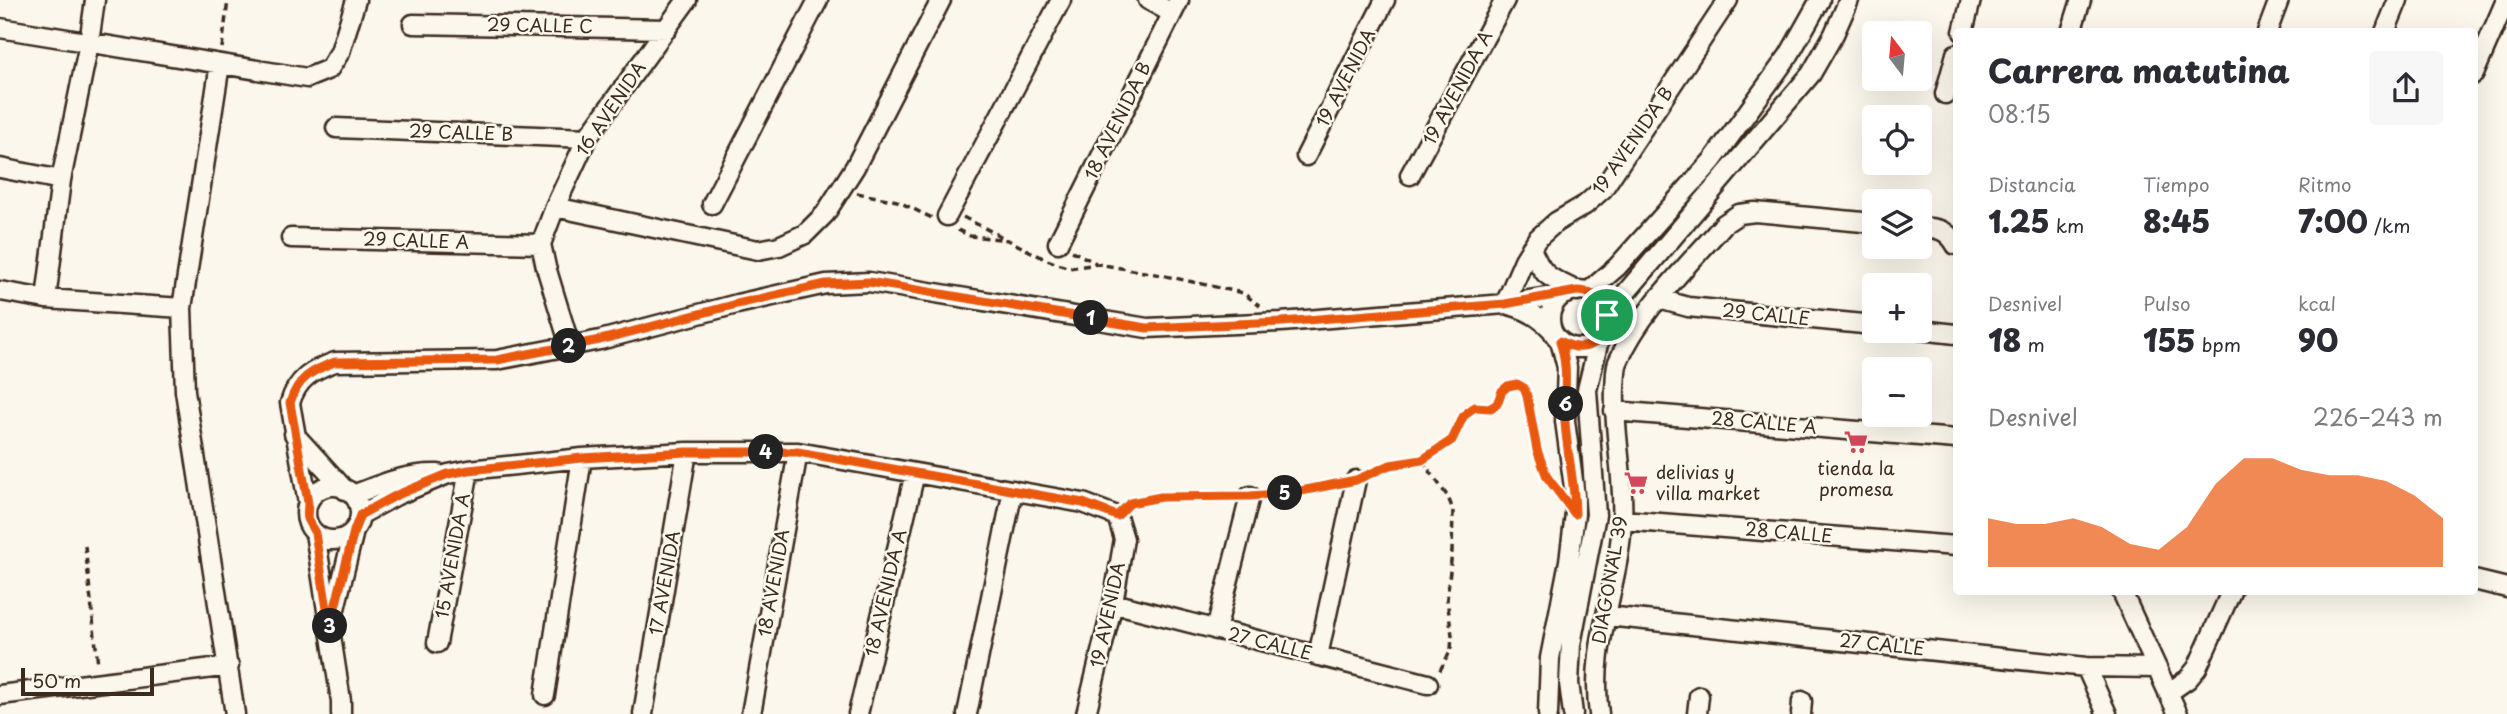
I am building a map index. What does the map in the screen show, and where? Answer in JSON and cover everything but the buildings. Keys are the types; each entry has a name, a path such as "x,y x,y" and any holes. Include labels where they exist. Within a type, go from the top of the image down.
{"street":[{"path":"46,299 61,180 95,0"},
{"path":"0,29 307,78 329,69 340,52 356,0"},
{"name":"16 AVENIDA","path":"541,244 555,206 587,138 687,0"},
{"path":"712,204 818,0"},
{"path":"555,206 758,250 779,246 805,234 825,214 855,167 941,0"},
{"path":"949,213 1061,0"},
{"path":"1148,0 1176,7"},
{"name":"19 AVENIDA","path":"1306,156 1385,0"},
{"name":"19 AVENIDA A","path":"1410,175 1505,0"},
{"name":"19 AVENIDA B","path":"1505,304 1531,248 1545,230 1603,189 1728,0"},
{"path":"1548,714 1550,659 1575,514 1565,421 1567,367 1550,322 1554,306 1617,267 1712,161 1789,55 1820,0"},
{"path":"1505,304 1542,319 1569,347 1590,346 1599,340 1604,333 1607,315 1811,74 1834,34 1849,0"},
{"path":"1963,28 1971,0"},
{"path":"2072,28 2081,0"},
{"path":"2268,28 2279,0"},
{"path":"2387,28 2398,0"},
{"path":"2478,65 2507,0"},
{"name":"18 AVENIDA B","path":"1058,243 1176,7"},
{"name":"29 CALLE C","path":"413,24 667,29"},
{"path":"220,64 182,308 185,391 235,714"},
{"path":"1945,94 1953,65"},
{"name":"29 CALLE B","path":"336,128 587,138"},
{"path":"0,168 61,180"},
{"name":"DIAGONAL 39","path":"1599,714 1595,690 1598,649 1607,616 1622,520 1614,411 1616,365 1635,330 1659,299 1724,224 1739,214 1755,212 1862,222"},
{"path":"1932,228 1940,229 1953,240"},
{"name":"29 CALLE A","path":"291,238 541,244"},
{"path":"541,244 570,346"},
{"path":"1531,248 1543,272 1577,292 1601,301 1607,315"},
{"path":"341,714 315,533 307,519 308,503 293,434 290,403 301,380 314,370 335,362 497,360 570,346 826,284 869,282 1147,328 1282,322 1505,304 1577,292"},
{"path":"0,291 46,299 182,308"},
{"name":"29 CALLE","path":"1659,299 1688,307 1862,325"},
{"path":"1932,331 1953,334"},
{"name":"DIAGONAL 39","path":"1573,714 1569,682 1572,644 1596,515 1587,390 1599,340"},
{"name":"28 CALLE A","path":"1614,411 1953,439"},
{"path":"293,434 359,506 330,628"},
{"path":"315,533 324,539 345,537 357,523 397,495 448,474 582,458 687,452 798,452 1083,503 1117,516"},
{"name":"17 AVENIDA","path":"643,714 687,452"},
{"name":"18 AVENIDA","path":"751,714 798,452"},
{"path":"545,695 582,458"},
{"name":"15 AVENIDA A","path":"437,643 469,470"},
{"path":"308,503 315,494 326,488 333,487 349,492 422,473 448,474"},
{"name":"18 AVENIDA A","path":"858,714 915,473"},
{"path":"1318,656 1356,480"},
{"path":"967,714 1013,490"},
{"path":"1216,630 1250,496"},
{"name":"19 AVENIDA","path":"1086,714 1113,603 1124,540 1117,516"},
{"name":"28 CALLE","path":"1622,520 1953,546"},
{"path":"2478,581 2507,588"},
{"path":"2124,595 2178,714"},
{"path":"2132,610 2139,595"},
{"path":"2168,693 2188,679 2197,668 2230,595"},
{"name":"27 CALLE","path":"1113,603 1428,684"},
{"name":"27 CALLE","path":"1607,616 2085,667 2157,668"},
{"path":"0,695 229,666"},
{"path":"2085,667 2107,714"}],"path":[{"path":"220,64 228,0"},
{"path":"949,213 1008,240"},
{"path":"1058,243 1098,264"},
{"path":"1117,516 1130,503 1161,497 1291,493 1356,480 1390,465 1422,460 1452,440 1463,417 1469,411 1475,407 1491,408 1497,404 1502,391 1517,384 1524,388 1527,396 1537,450 1547,477 1575,514"},
{"path":"1422,460 1448,497 1453,510 1447,600 1452,635 1451,650 1438,674 1428,684"},
{"path":"85,546 100,682"}],"place":[{"name":"tienda la promesa","path":"1856,442"},
{"name":"delivias y villa market","path":"1636,483"}],"route":[{"path":"869,282 1147,328 1282,322 1505,304 1577,291 1595,296 1601,301 1607,315 1604,333 1590,346 1569,347 1560,341 1567,367 1565,421 1575,514 1547,477 1537,450 1527,396 1524,388 1517,384 1502,391 1497,404 1491,408 1475,407 1469,411 1463,417 1452,440 1422,460 1390,465 1356,480 1291,493 1161,497 1130,503 1117,516 1083,503 798,452 687,452 582,458 448,474 397,495 360,515 330,628 315,533 307,519 308,503 293,434 290,403 301,380 314,370 335,362 497,360 600,340 826,284 869,282"}]}
